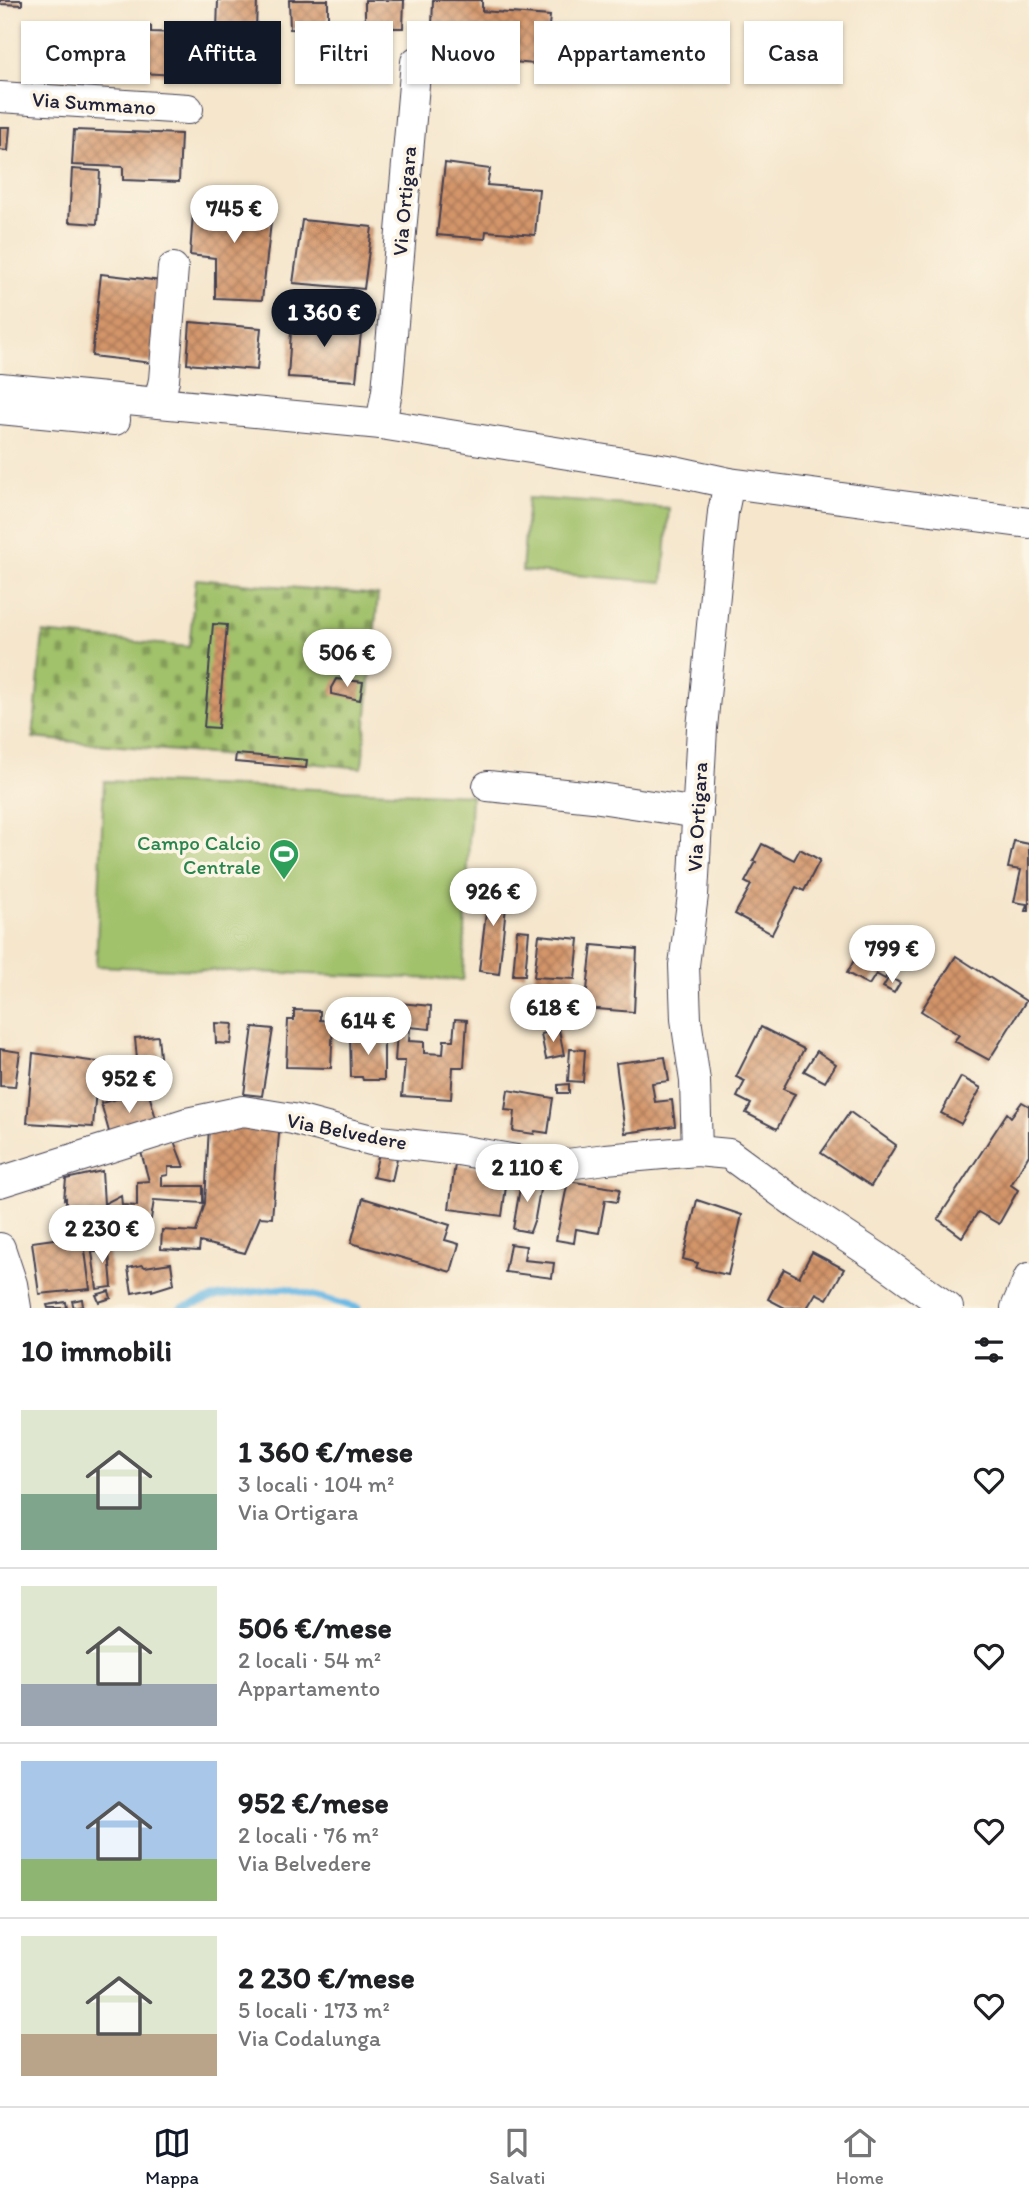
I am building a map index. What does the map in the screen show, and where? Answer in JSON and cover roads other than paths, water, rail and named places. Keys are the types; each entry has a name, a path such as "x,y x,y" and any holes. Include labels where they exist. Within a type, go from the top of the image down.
{"street":[{"name":"Via Ortigara","path":"381,424 387,391 414,84"},
{"name":"Via Summano","path":"0,97 188,109"},
{"path":"159,403 164,380 173,268"},
{"path":"0,388 159,403 224,420"},
{"path":"0,409 259,423 457,451 478,440"},
{"path":"259,423 381,424 674,471 729,483 1029,523"},
{"name":"Via Ortigara","path":"697,1151 695,1081 686,1019 684,965 693,895 703,714 723,512 729,483"},
{"path":"488,786 593,797 698,813"},
{"name":"Via Belvedere","path":"0,1182 187,1123 243,1111 293,1119 371,1140 458,1150 552,1166 697,1151 729,1154 948,1308"},
{"path":"0,1248 12,1284 16,1308"},
{"path":"1016,1308 1029,1278"}],"waterway":[{"path":"181,1308 219,1296 286,1288 358,1308"}],"place":[{"name":"Campo Calcio Centrale","path":"284,881"}]}
